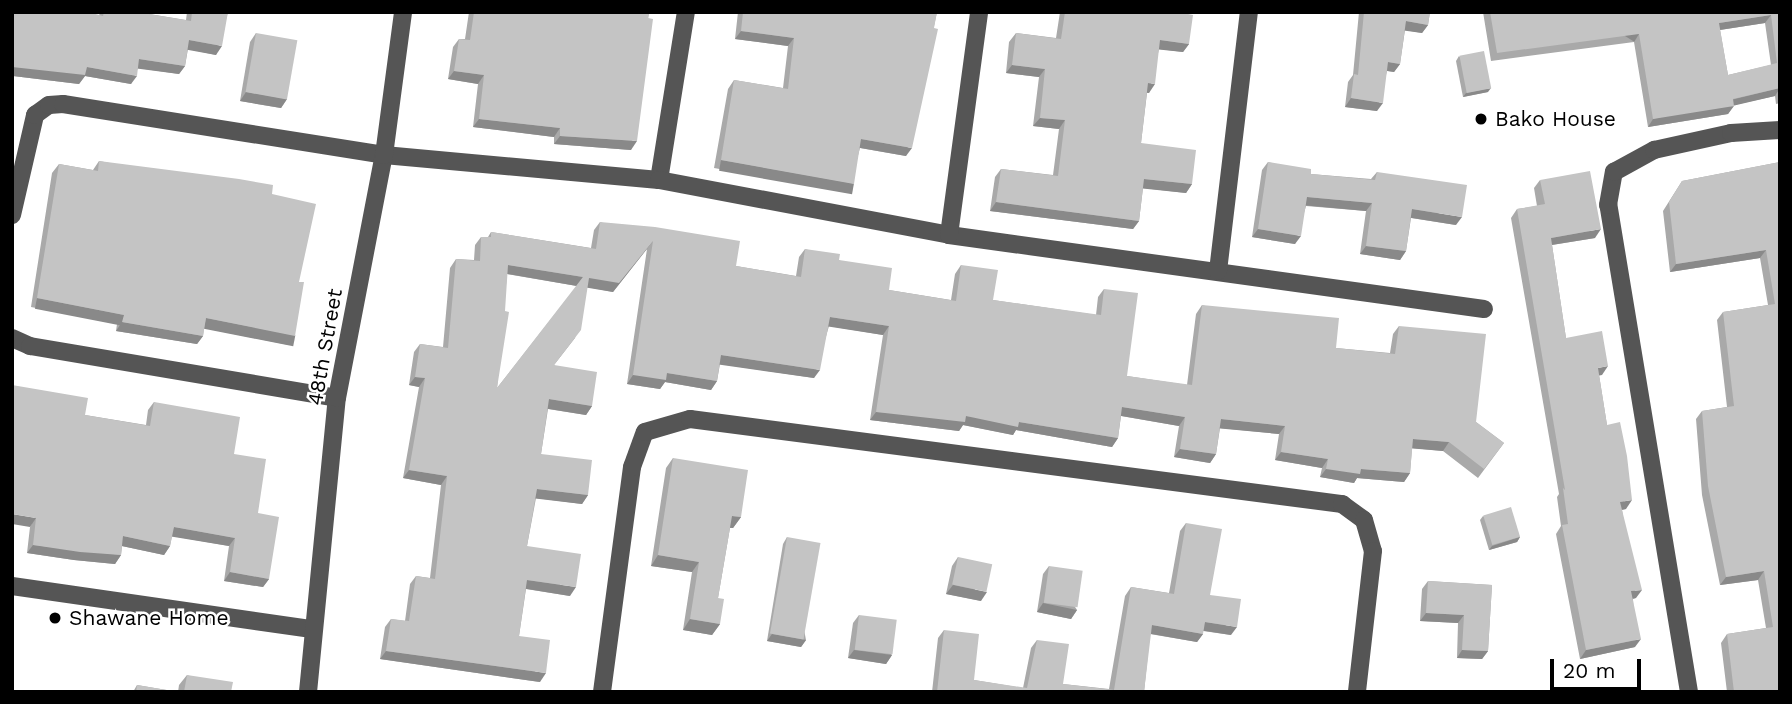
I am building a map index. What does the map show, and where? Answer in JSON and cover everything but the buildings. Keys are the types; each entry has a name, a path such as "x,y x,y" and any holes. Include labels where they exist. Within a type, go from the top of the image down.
{"street":[{"name":"48th Street","path":"308,692 312,629 337,398 384,155 403,12"},
{"path":"659,180 686,12"},
{"path":"949,235 979,12"},
{"path":"1218,271 1249,12"},
{"path":"12,215 35,115 49,105 63,103 384,155 659,180 949,235 1484,309"},
{"path":"1689,692 1608,205 1614,172 1654,150 1731,134 1780,130"},
{"path":"12,338 30,346 337,398"},
{"path":"603,692 632,467 645,432 690,419 1342,504 1363,520 1373,551 1357,692"},
{"path":"12,586 312,629"}],"place":[{"name":"Bako House","path":"1481,119"},
{"name":"Shawane Home","path":"55,618"}]}
